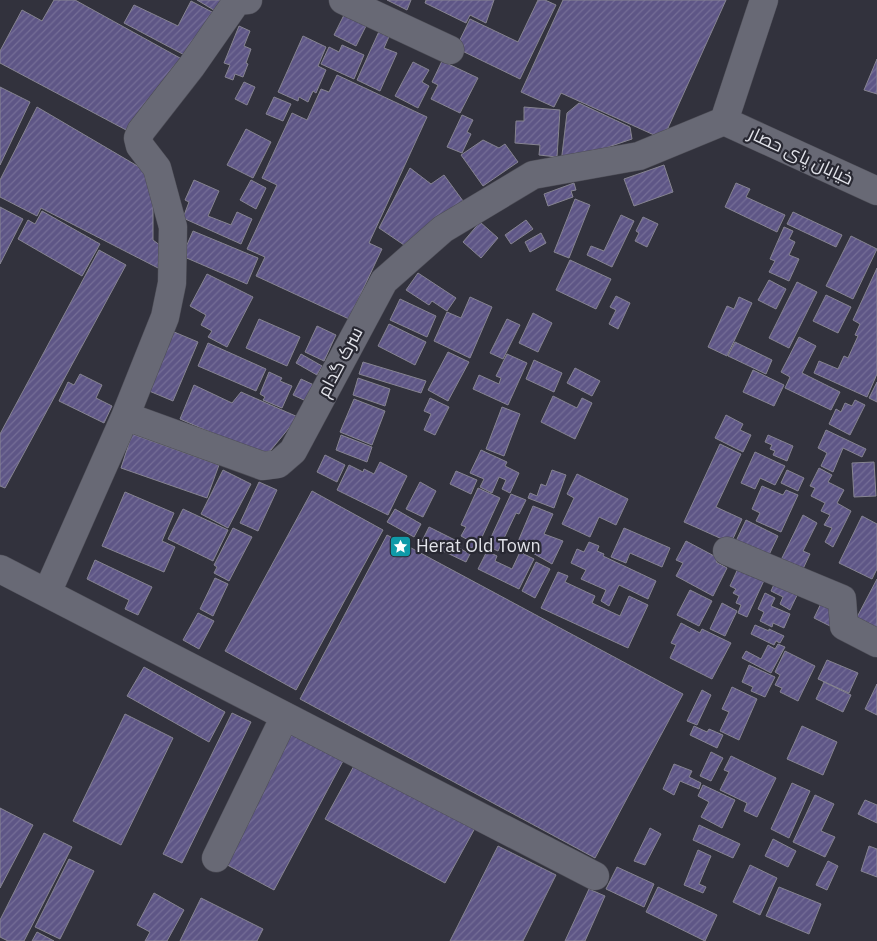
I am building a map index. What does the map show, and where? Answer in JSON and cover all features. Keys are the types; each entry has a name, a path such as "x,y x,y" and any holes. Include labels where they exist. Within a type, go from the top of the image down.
{"street":[{"path":"47,593 125,417 164,316 172,283 173,227 157,168 140,146 138,138 141,131 191,67 237,1 248,0"},
{"path":"343,0 450,50"},
{"path":"724,121 764,0"},
{"name":"سرک گدام","path":"125,417 263,466 278,464 293,451 384,281 442,229 533,175 639,156 724,121"},
{"name":"خیابان پای حصار","path":"724,121 877,191"},
{"path":"727,551 842,599 844,626 877,643"},
{"path":"0,569 595,876"},
{"path":"216,858 286,716"}],"building":[{"path":"54,0 75,0 189,63 128,131 0,63 0,51 22,10 42,21"},
{"path":"197,0 231,0 222,15"},
{"path":"387,0 411,0 407,10"},
{"path":"426,0 494,0 486,23 470,15 466,23 425,3"},
{"path":"538,0 545,0 556,5 520,79 456,48 470,19 518,42"},
{"path":"563,0 726,0 663,139 561,93 554,107 521,92"},
{"path":"191,1 214,13 192,59 124,23 134,5 178,26"},
{"path":"345,13 367,24 356,46 334,35"},
{"path":"239,26 250,31 244,46 251,49 243,77 235,74 233,80 225,77 230,65 224,63"},
{"path":"381,27 391,32 384,48 397,53 380,91 357,80"},
{"path":"303,36 326,47 318,66 326,70 316,93 313,91 308,102 299,97 298,101 278,92"},
{"path":"342,45 364,55 354,79 321,64 329,47 339,52"},
{"path":"877,59 877,94 864,90"},
{"path":"442,61 478,78 460,113 431,99 438,85 432,82"},
{"path":"413,62 429,70 422,82 429,86 418,108 395,96"},
{"path":"337,75 427,117 369,243 382,249 349,319 256,276 265,257 247,249 277,185 262,178 292,113 307,120 321,89 329,92"},
{"path":"244,82 255,87 247,105 235,99"},
{"path":"0,87 30,102 0,165"},
{"path":"274,97 291,104 283,121 266,114"},
{"path":"579,103 630,127 632,139 561,163 567,113"},
{"path":"37,107 146,171 153,204 153,240 169,252 160,269 41,208 37,216 0,197 0,180"},
{"path":"524,107 560,110 557,157 539,155 540,145 515,143 516,121 524,121"},
{"path":"462,115 473,120 467,132 471,134 462,153 447,147"},
{"path":"246,129 271,142 253,178 227,165"},
{"path":"483,140 499,148 505,144 518,162 483,186 461,155"},
{"path":"664,165 673,192 634,206 624,179"},
{"path":"410,168 431,184 444,175 463,201 404,245 379,228"},
{"path":"194,180 219,191 208,216 231,225 237,212 252,219 241,244 183,218 189,202 185,200"},
{"path":"251,180 266,188 256,209 240,200"},
{"path":"574,183 576,190 571,191 573,197 548,206 544,194"},
{"path":"736,183 750,189 746,197 785,215 777,232 725,207"},
{"path":"575,199 590,205 569,258 554,252"},
{"path":"0,207 23,219 0,264"},
{"path":"42,211 100,244 82,276 18,239 28,220 35,224"},
{"path":"793,212 842,235 836,247 787,224"},
{"path":"621,215 634,221 612,267 587,255 591,246 604,251"},
{"path":"643,217 658,224 647,247 635,241 639,233 636,231"},
{"path":"526,220 533,229 511,244 505,235"},
{"path":"480,222 498,238 481,258 463,242"},
{"path":"784,227 793,231 789,239 795,242 789,255 799,259 789,281 769,272 775,261 770,259"},
{"path":"193,231 258,258 247,284 182,256"},
{"path":"541,233 546,243 530,252 525,242"},
{"path":"851,236 877,249 853,299 826,286"},
{"path":"99,250 126,265 5,488 0,486 0,434"},
{"path":"570,260 611,279 596,309 556,290"},
{"path":"877,268 877,374 867,397 814,373 819,361 838,369 844,356 848,358 858,336 855,335 860,324 853,320"},
{"path":"418,273 456,298 447,311 432,301 429,305 406,290"},
{"path":"207,274 253,297 227,347 208,337 212,331 201,325 206,315 190,306"},
{"path":"769,280 786,289 776,309 758,300"},
{"path":"797,282 817,292 789,348 769,338"},
{"path":"826,295 851,307 838,333 813,321"},
{"path":"616,296 630,303 618,329 609,324 616,310 610,307"},
{"path":"470,297 492,307 470,358 434,341 447,312 461,318"},
{"path":"739,297 752,303 727,356 708,347 727,306 734,309"},
{"path":"400,299 436,316 427,337 390,320"},
{"path":"533,313 552,323 538,352 519,343"},
{"path":"259,319 300,337 287,366 246,348"},
{"path":"507,319 520,325 503,359 490,353"},
{"path":"389,324 426,342 415,365 378,346"},
{"path":"317,326 336,335 324,361 305,352"},
{"path":"167,329 198,342 173,401 142,388"},
{"path":"799,337 816,346 802,373 840,392 831,410 785,388 790,377 781,372"},
{"path":"735,342 772,360 766,374 728,356"},
{"path":"208,343 266,369 256,391 198,366"},
{"path":"448,352 469,362 448,401 428,390"},
{"path":"301,354 322,366 317,375 296,363"},
{"path":"507,354 527,363 508,405 473,389 479,375 499,384 501,378 496,376"},
{"path":"534,360 562,373 554,392 526,379"},
{"path":"363,362 426,381 421,393 359,374"},
{"path":"575,368 600,381 592,396 567,383"},
{"path":"753,370 784,385 774,406 743,392"},
{"path":"269,372 282,378 280,381 292,386 282,408 263,400 265,397 260,394"},
{"path":"80,374 102,385 96,398 112,406 104,423 59,401 68,382 74,385"},
{"path":"358,378 390,389 385,406 353,395"},
{"path":"301,379 314,385 306,401 293,395"},
{"path":"877,382 877,402 869,398"},
{"path":"194,385 232,403 241,392 298,417 266,456 180,419"},
{"path":"553,396 577,408 582,398 592,403 575,439 541,422"},
{"path":"430,398 449,407 435,435 424,430 431,414 424,411"},
{"path":"354,399 385,411 372,445 340,432"},
{"path":"855,400 865,405 850,435 829,424 836,409 841,412 845,403 852,406"},
{"path":"502,407 520,414 504,456 486,449"},
{"path":"726,415 743,424 740,430 751,435 743,452 715,438"},
{"path":"826,430 866,449 862,457 843,448 833,472 821,466 827,453 818,448"},
{"path":"132,434 219,465 207,498 121,468"},
{"path":"341,435 372,447 367,462 336,450"},
{"path":"768,435 793,446 787,461 773,455 775,451 770,449 772,445 765,442"},
{"path":"720,444 741,454 716,507 742,519 731,543 684,522"},
{"path":"481,450 507,462 505,466 519,473 510,493 502,489 506,480 499,477 492,493 480,487 484,479 470,473"},
{"path":"755,452 785,466 775,485 760,478 755,489 741,483"},
{"path":"325,455 345,465 337,482 317,472"},
{"path":"380,462 407,476 388,515 337,490 349,465 363,472 364,469 374,474"},
{"path":"874,462 876,496 854,497 852,463"},
{"path":"819,468 832,475 828,482 844,490 837,503 851,511 833,547 825,542 832,528 824,525 830,515 821,511 825,503 811,496 815,488 810,486"},
{"path":"223,470 251,484 228,528 201,514"},
{"path":"552,470 566,475 554,508 528,498 530,493 537,496 541,484 546,486"},
{"path":"787,470 804,478 798,491 781,483"},
{"path":"456,471 477,480 471,494 450,484"},
{"path":"577,474 628,499 616,525 599,517 590,537 562,524 574,498 567,494"},
{"path":"259,482 277,490 258,531 240,523"},
{"path":"420,482 436,491 423,517 406,509"},
{"path":"762,486 783,495 786,490 798,495 781,532 756,521 760,513 752,509"},
{"path":"478,488 500,498 476,550 467,546 470,541 461,536 466,527 461,525"},
{"path":"312,491 383,530 296,690 225,651"},
{"path":"125,492 174,513 162,541 175,547 164,572 102,546"},
{"path":"511,494 526,500 519,514 516,513 498,551 487,546"},
{"path":"533,506 553,514 544,534 563,541 552,564 517,544"},
{"path":"183,509 228,530 213,561 168,539"},
{"path":"395,509 421,524 414,537 387,522"},
{"path":"803,515 817,523 803,551 810,554 802,571 781,560"},
{"path":"862,516 877,524 877,569 872,579 839,563"},
{"path":"746,520 778,536 768,557 736,541"},
{"path":"429,527 461,543 459,548 470,554 466,562 422,541"},
{"path":"233,528 252,537 229,581 214,573 217,567 214,565"},
{"path":"624,528 670,548 662,567 630,553 626,563 611,557"},
{"path":"387,535 683,694 595,858 300,699"},
{"path":"686,541 718,558 716,562 727,568 713,596 676,576 683,563 676,560"},
{"path":"589,542 599,546 597,551 604,554 603,556 656,581 648,599 619,585 609,606 601,601 606,590 581,579 586,570 571,563 577,549 584,552"},
{"path":"487,551 497,556 495,561 512,569 520,552 534,559 519,589 478,569"},
{"path":"95,560 152,587 138,615 125,609 129,600 87,579"},
{"path":"536,562 550,569 535,598 522,591"},
{"path":"741,562 767,574 747,617 738,613 741,605 736,603 739,596 733,593 736,589 730,586"},
{"path":"558,572 568,576 565,582 595,596 592,603 620,616 629,596 648,605 628,648 541,608"},
{"path":"215,578 228,584 213,616 200,609"},
{"path":"777,578 800,589 790,610 780,604 783,597 771,591"},
{"path":"877,579 877,630 856,619"},
{"path":"690,590 712,601 699,626 677,615"},
{"path":"765,593 775,598 771,606 790,614 784,628 773,623 772,627 760,621 764,612 758,609"},
{"path":"824,597 839,612 832,627 814,618"},
{"path":"722,603 737,611 725,636 710,629"},
{"path":"198,613 214,621 199,649 183,640"},
{"path":"681,623 700,633 702,629 731,643 712,679 670,658 676,645 671,643"},
{"path":"755,625 784,636 780,643 776,641 774,645 751,634"},
{"path":"778,644 785,647 771,673 742,658 746,651 761,659 768,645 775,649"},
{"path":"785,651 815,666 798,701 780,692 782,688 775,685 780,675 775,672"},
{"path":"827,660 858,673 849,693 818,679"},
{"path":"749,665 775,677 765,697 751,691 753,687 742,682"},
{"path":"144,667 225,712 209,742 127,696"},
{"path":"824,682 851,695 843,712 816,699"},
{"path":"877,684 877,715 865,709"},
{"path":"732,687 757,699 739,740 720,731 729,712 722,709"},
{"path":"702,690 711,695 697,725 687,721"},
{"path":"232,713 251,722 182,863 163,854"},
{"path":"125,714 173,738 121,845 73,821"},
{"path":"694,726 707,732 709,729 723,735 717,748 690,735"},
{"path":"802,726 837,742 823,775 787,759"},
{"path":"287,731 343,761 274,890 218,860"},
{"path":"711,752 723,758 711,781 700,776"},
{"path":"731,756 776,778 757,817 744,811 747,803 720,790 729,772 724,770"},
{"path":"355,764 475,828 445,883 325,819"},
{"path":"674,764 692,771 689,777 701,783 699,789 680,781 674,795 663,789"},
{"path":"792,783 810,791 789,838 771,829"},
{"path":"703,785 735,800 722,828 701,817 709,802 698,796"},
{"path":"815,795 834,804 821,831 835,837 825,857 793,842"},
{"path":"865,800 877,805 877,823 858,814"},
{"path":"0,808 33,825 0,888"},
{"path":"699,825 740,844 733,858 693,840"},
{"path":"650,828 661,834 645,865 634,861"},
{"path":"44,833 72,847 24,941 8,941 0,937 0,920"},
{"path":"773,839 796,851 788,867 765,856"},
{"path":"498,846 556,875 523,941 450,941"},
{"path":"869,846 877,849 877,877 861,871"},
{"path":"698,850 711,856 699,884 706,887 703,893 684,885"},
{"path":"69,859 94,871 60,939 35,927"},
{"path":"828,861 838,866 827,890 816,885"},
{"path":"750,865 777,878 760,915 733,902"},
{"path":"617,867 654,884 644,907 606,889"},
{"path":"658,887 717,915 705,941 646,912"},
{"path":"779,887 821,904 809,934 766,916"},
{"path":"589,889 605,896 585,941 565,941"},
{"path":"154,893 184,910 167,941 145,941 150,932 137,925"},
{"path":"201,898 263,929 257,941 180,941"},
{"path":"37,932 54,941 32,941"}],"place":[{"name":"Herat Old Town","path":"400,546"}]}
